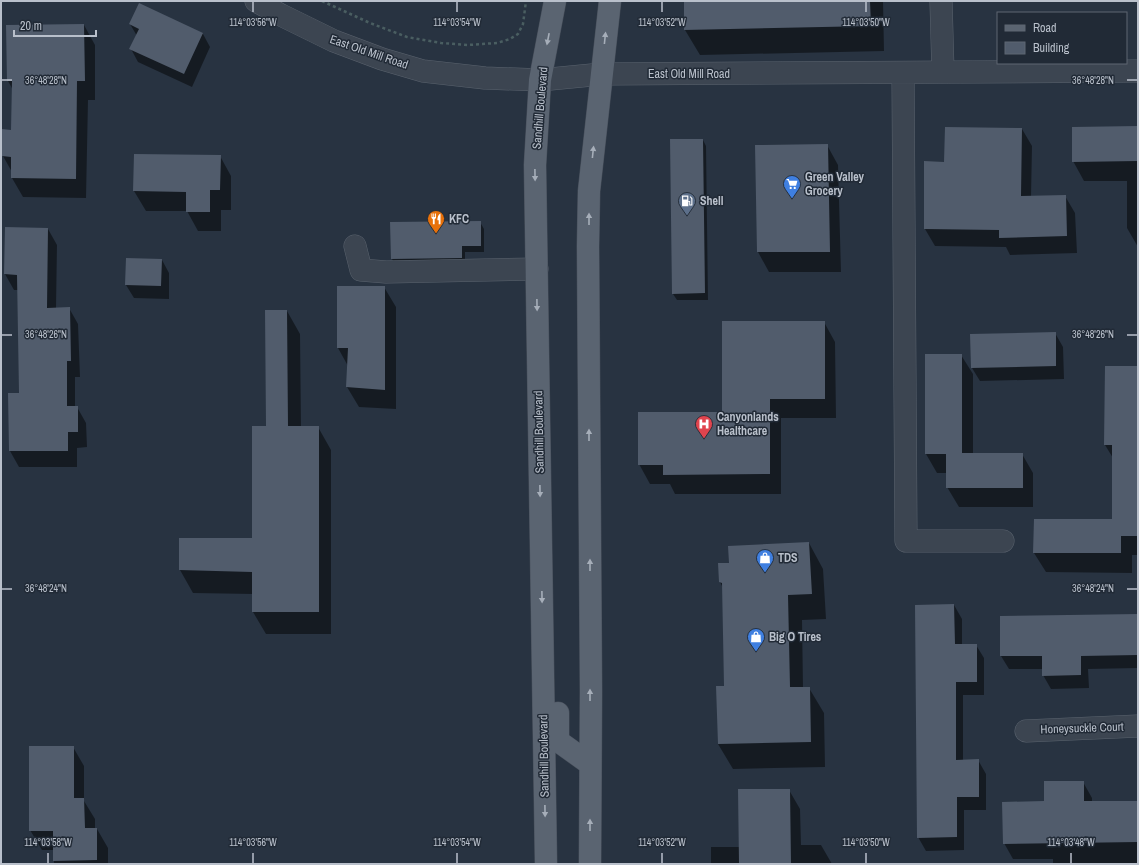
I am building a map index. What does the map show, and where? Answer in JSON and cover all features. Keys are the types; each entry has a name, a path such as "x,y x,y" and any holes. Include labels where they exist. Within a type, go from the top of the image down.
{"main road":[{"name":"Sandhill Boulevard","path":"546,864 535,165 540,80 555,1"},
{"path":"590,864 589,191 610,1"},
{"path":"541,544 556,580 558,742 590,764"}],"street":[{"name":"East Old Mill Road","path":"256,1 334,41 382,59 423,71 485,78 540,80 602,74 1138,71"},
{"path":"941,1 943,72"},
{"path":"903,73 906,542 1003,541"},
{"path":"355,246 361,270 386,272 537,269"},
{"name":"Honeysuckle Court","path":"1026,730 1138,726"}],"path":[{"path":"322,1 370,24 407,37 441,43 468,45 497,43 510,40 518,34 523,24 526,1"}],"building":[{"path":"684,1 870,1 871,26 684,30"},
{"path":"139,3 203,33 184,74 129,49 139,29 129,24"},
{"path":"84,24 85,81 77,81 76,179 11,178 11,157 2,156 2,129 11,130 12,81 7,81 6,25"},
{"path":"1138,126 1138,161 1072,162 1072,127"},
{"path":"945,127 1022,128 1021,196 1066,195 1067,236 999,238 999,230 924,229 924,161 944,162"},
{"name":"Shell","path":"670,139 703,139 705,293 672,294"},
{"name":"Green Valley Grocery","path":"828,144 830,252 757,252 755,145"},
{"path":"134,154 221,155 220,190 210,190 210,212 186,212 186,192 133,191"},
{"name":"KFC","path":"481,221 481,246 462,246 462,258 391,259 390,222"},
{"path":"5,227 48,228 47,308 70,307 71,361 67,361 67,406 78,406 78,432 68,432 68,451 9,451 8,393 19,393 17,275 4,274"},
{"path":"126,258 162,259 161,286 125,285"},
{"path":"337,286 385,286 385,390 346,387 348,348 337,348"},
{"path":"265,310 287,310 288,426 319,426 319,612 252,612 252,572 179,570 179,538 252,538 252,426 266,426"},
{"path":"722,321 825,321 825,399 770,399 770,474 663,475 663,465 638,465 638,412 722,412"},
{"path":"1056,332 1056,366 971,368 970,334"},
{"path":"925,354 962,354 962,453 1023,453 1023,488 946,488 946,454 925,454"},
{"path":"1105,366 1138,366 1138,536 1121,536 1121,553 1033,553 1034,519 1112,519 1112,445 1104,445"},
{"name":"Big O Tires","path":"809,542 812,594 788,595 790,687 810,687 811,742 718,744 716,686 724,686 722,583 719,582 718,563 729,563 728,546"},
{"path":"954,604 955,644 977,644 977,682 956,682 956,760 979,759 979,797 957,797 957,837 917,838 915,605"},
{"path":"1138,614 1138,655 1081,656 1081,675 1042,676 1042,656 1000,656 1000,616"},
{"path":"29,746 74,746 74,798 84,798 85,828 97,828 97,860 53,861 53,831 29,831"},
{"path":"1044,781 1084,781 1084,801 1138,801 1138,842 1003,844 1002,802 1044,801"},
{"path":"738,789 790,789 791,864 739,864"}],"place":[{"name":"Green Valley Grocery","path":"792,199"},
{"name":"Shell","path":"687,216"},
{"name":"KFC","path":"436,234"},
{"name":"Canyonlands Healthcare","path":"704,439"},
{"name":"TDS","path":"765,573"},
{"name":"Big O Tires","path":"756,652"}]}
